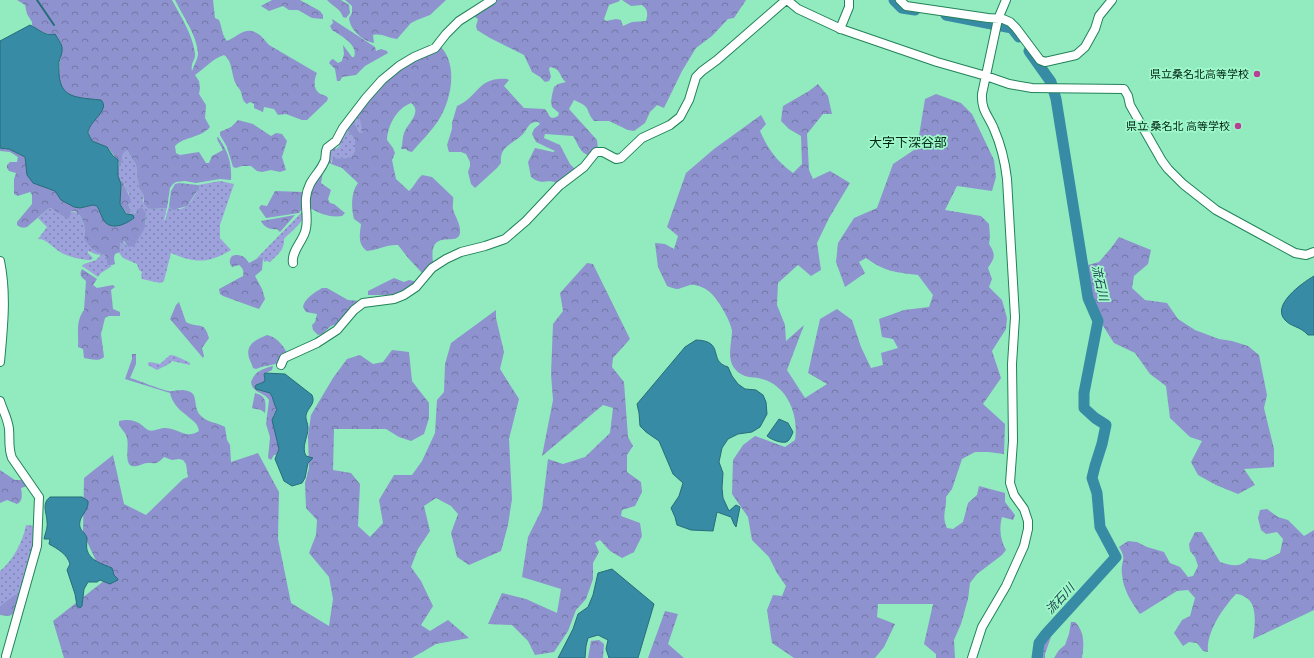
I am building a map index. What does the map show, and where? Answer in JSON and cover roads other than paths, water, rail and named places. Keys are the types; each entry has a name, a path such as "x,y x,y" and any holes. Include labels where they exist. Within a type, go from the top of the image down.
{"street":[{"path":"293,263 292,258 294,252 306,230 306,198 309,186 324,161 327,148 336,141 343,128 382,80 399,66 414,57 435,48 459,21 492,0"},
{"path":"282,365 284,358 317,343 337,330 354,310 363,303 387,300 404,295 416,287 432,268 446,259 461,252 505,239 526,221 560,186 584,167 596,152 603,152 616,159 621,158 642,138 670,125 680,117 689,100 696,77 787,0 798,9 840,29 1009,84 1032,88 1124,89 1128,96 1130,105 1162,161 1183,184 1216,210 1287,250 1306,255 1314,252"},
{"path":"840,29 849,7 849,0"},
{"path":"900,0 906,6 1003,19 1013,25 1040,60 1045,62 1076,55 1085,47 1095,29 1099,16 1112,0"},
{"path":"972,658 982,627 1006,586 1024,546 1028,529 1028,522 1024,509 1014,495 1010,483 1013,441 1012,364 1015,317 1007,178 1002,152 994,128 982,108 981,102 998,19 1006,0"},
{"path":"0,261 5,289 0,362"},
{"path":"0,401 7,418 12,458 39,497 37,546 6,656"}],"waterway":[{"path":"37,0 54,25"},
{"name":"流石川","path":"894,0 902,8 915,10"},
{"name":"流石川","path":"946,15 1012,28 1019,37"},
{"name":"流石川","path":"1029,51 1051,82 1056,99 1088,298 1098,321 1084,393 1084,408 1106,425 1092,478 1097,493 1100,527 1116,557 1045,635 1039,643 1037,658"}],"place":[{"name":"県立桑名北高等学校","path":"1257,74"},
{"name":"県立 桑名北 高等学校","path":"1238,126"}],"district":[{"name":"大字下深谷部","path":"908,142"}]}
